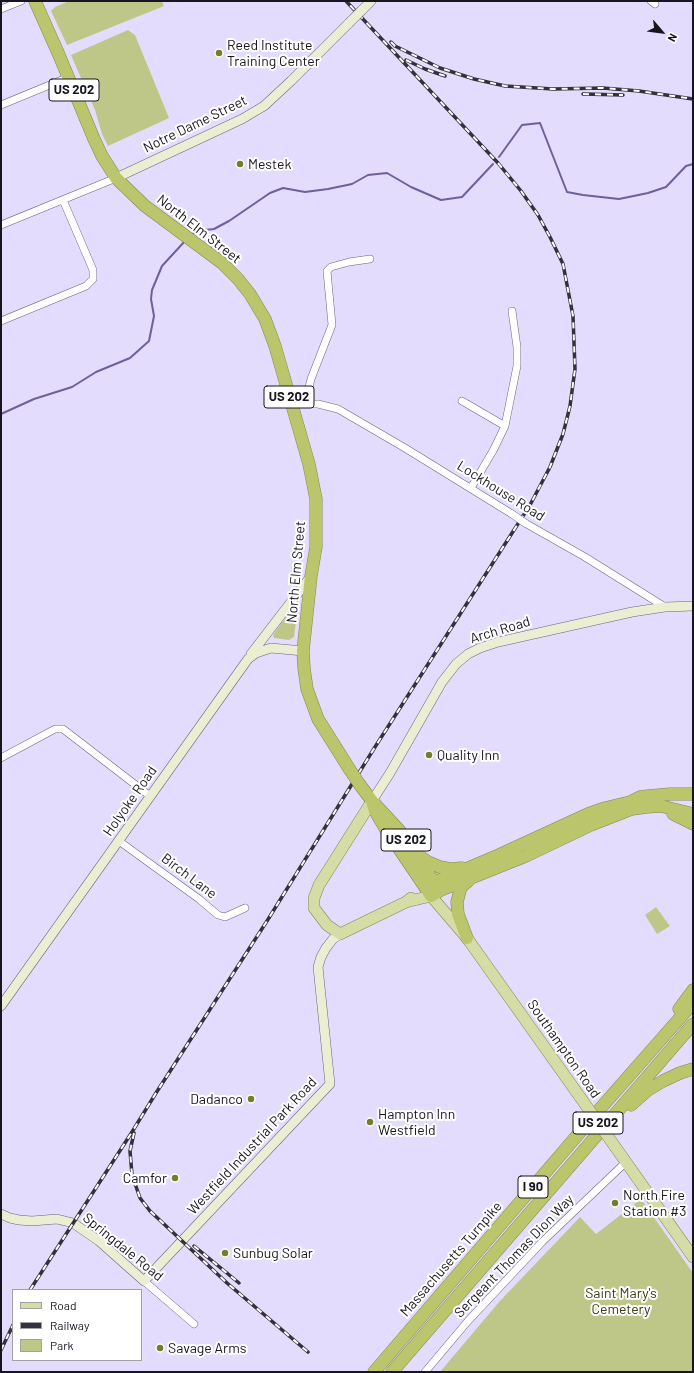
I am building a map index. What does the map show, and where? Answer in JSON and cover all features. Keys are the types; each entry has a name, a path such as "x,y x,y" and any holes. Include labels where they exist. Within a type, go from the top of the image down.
{"highway":[{"name":"North Elm Street","path":"35,1 69,77 99,150 116,178 145,206 222,263 250,294 265,319 275,346 309,464 316,500 316,546 311,576 303,651 307,689 318,719 350,770"},
{"name":"Southampton Road","path":"350,770 372,801 398,828 412,849 433,889"},
{"path":"433,889 475,876 526,856 631,805 640,797 652,795 693,794"},
{"name":"Southampton Road","path":"372,801 375,811 380,819 433,889"},
{"path":"433,889 479,864 588,814 605,808 673,802 693,807"},
{"path":"631,805 661,806 674,808 693,814"},
{"path":"631,805 668,812 693,824"},
{"path":"412,849 428,862 444,868 459,868 479,864"},
{"path":"468,938 458,914 457,899 461,887 475,876"},
{"path":"599,1110 609,1094 693,990"},
{"name":"Massachusetts Turnpike","path":"374,1372 693,1003"},
{"name":"Massachusetts Turnpike","path":"392,1372 693,1024"},
{"path":"505,1241 548,1200 631,1106 648,1090 680,1073 693,1069"}],"main road":[{"path":"372,801 323,878 314,895 314,908 319,917 340,934 433,889"},
{"name":"Southampton Road","path":"433,889 451,918 468,938 693,1257"}],"street":[{"path":"1,9 21,1"},
{"name":"Notre Dame Street","path":"1,226 116,178 259,109 270,101 291,81 371,1"},
{"path":"1,105 69,77"},
{"path":"1,321 86,286 93,279 93,270 63,200"},
{"path":"307,404 307,396 311,380 332,325 327,271 331,267 349,262 370,259"},
{"path":"471,488 494,449 505,426 517,366 517,347 512,311"},
{"path":"462,401 505,426"},
{"name":"Lockhouse Road","path":"291,404 328,406 345,413 471,488 525,523 585,557 665,607"},
{"path":"248,659 311,576"},
{"path":"665,607 693,606"},
{"name":"Arch Road","path":"372,801 442,682 453,667 468,654 493,644 537,632 632,612 665,607"},
{"name":"Holyoke Road","path":"1,1006 248,659 256,653 271,648 303,651"},
{"path":"1,758 55,729 63,729 150,796"},
{"name":"Birch Lane","path":"119,840 199,899 218,915 225,917 245,908"},
{"name":"Westfield Industrial Park Road","path":"144,1281 330,1084 318,967 321,956 330,942 340,934"},
{"name":"Sergeant Thomas Dion Way","path":"425,1372 468,1321 543,1241 626,1162"},
{"name":"Springdale Road","path":"1,1214 19,1220 32,1221 57,1219 73,1223 99,1241 194,1324"}],"green space":[{"path":"69,1 162,1 164,6 67,45 51,11 55,7"},
{"path":"128,30 135,35 169,118 108,146 102,134 95,110 71,55"},
{"path":"295,604 298,606 294,637 289,640 274,638 273,635"},
{"path":"656,907 670,926 657,934 645,915"},
{"name":"Saint Mary's Cemetery","path":"641,1199 693,1273 693,1372 440,1372 499,1302 580,1217 596,1234"}],"waterway":[{"path":"499,157 522,125 540,123 567,192 619,199 648,193 666,187 686,166 693,164"},
{"path":"191,235 196,231 214,229 229,221 270,193 283,188 305,192 328,189 352,184 368,175 387,173 411,187 441,200 462,197 493,164"},
{"path":"1,414 34,399 72,387 96,372 130,358 149,341 154,316 151,299 152,290 162,266 185,241"}],"railway":[{"path":"31,1289 267,921 375,747 530,505 550,467 563,434 570,406 575,369 573,316 563,264 538,215 498,163 346,1"},
{"path":"391,42 395,46 440,68 474,79 505,86 553,89 603,88 639,91 693,99"},
{"path":"406,60 445,76"},
{"path":"583,94 623,95"},
{"path":"134,1133 130,1151 132,1175 140,1198 150,1211 227,1283 308,1352"},
{"path":"194,1246 239,1283"},
{"path":"1,1350 12,1327"}],"place":[{"name":"Reed Institute Training Center","path":"219,53"},
{"name":"Mestek","path":"240,164"},
{"name":"Quality Inn","path":"429,755"},
{"name":"Dadanco","path":"251,1099"},
{"name":"Hampton Inn Westfield","path":"370,1122"},
{"name":"Camfor","path":"175,1178"},
{"name":"North Fire Station #3","path":"615,1203"},
{"name":"Sunbug Solar","path":"225,1253"},
{"name":"Savage Arms","path":"160,1348"}]}
